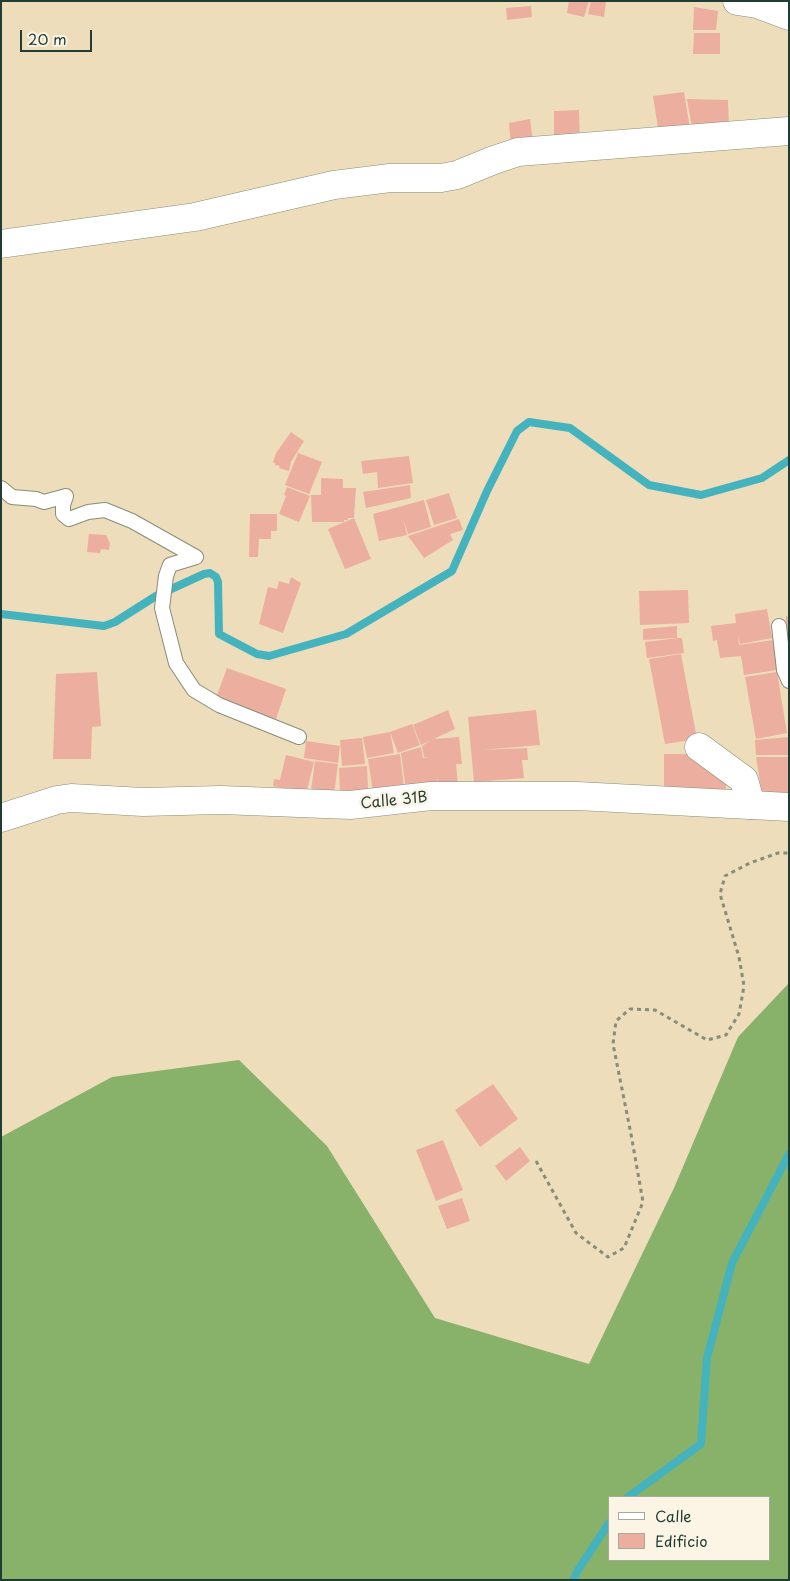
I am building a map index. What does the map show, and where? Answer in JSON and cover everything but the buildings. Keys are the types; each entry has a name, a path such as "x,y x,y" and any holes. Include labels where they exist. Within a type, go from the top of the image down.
{"street":[{"path":"737,1 757,4 789,16"},
{"path":"1,244 195,217 334,185 390,178 441,178 457,175 518,152 789,131"},
{"path":"699,747 744,780 751,805"},
{"name":"Calle 31B","path":"1,818 58,800 71,798 143,802 221,800 350,805 431,796 577,796 789,807"}],"lane":[{"path":"1,488 12,497 36,499 44,502 66,496 63,514 69,519 88,512 105,510 132,521 196,557 170,566 166,576 162,608 176,663 194,690 202,695 219,705 298,737"},
{"path":"779,626 784,670 789,681"}],"path":[{"path":"536,1161 576,1233 608,1257 624,1248 643,1202 632,1134 613,1044 616,1021 630,1009 655,1010 707,1040 726,1035 739,1014 744,986 739,957 720,894 725,876 750,863 778,853 789,852"}],"green space":[{"path":"789,983 789,1580 1,1580 1,1137 112,1077 239,1060 327,1146 435,1318 589,1364 674,1188 738,1037"}],"waterway":[{"path":"1,614 104,626 115,622 156,596 210,573 216,577 218,582 219,634 257,654 269,656 346,634 452,571 487,491 517,431 529,422 570,428 649,485 701,495 762,478 789,460"},
{"path":"629,1496 701,1444 707,1358 732,1263 789,1154"},
{"path":"573,1580 608,1525"}]}
